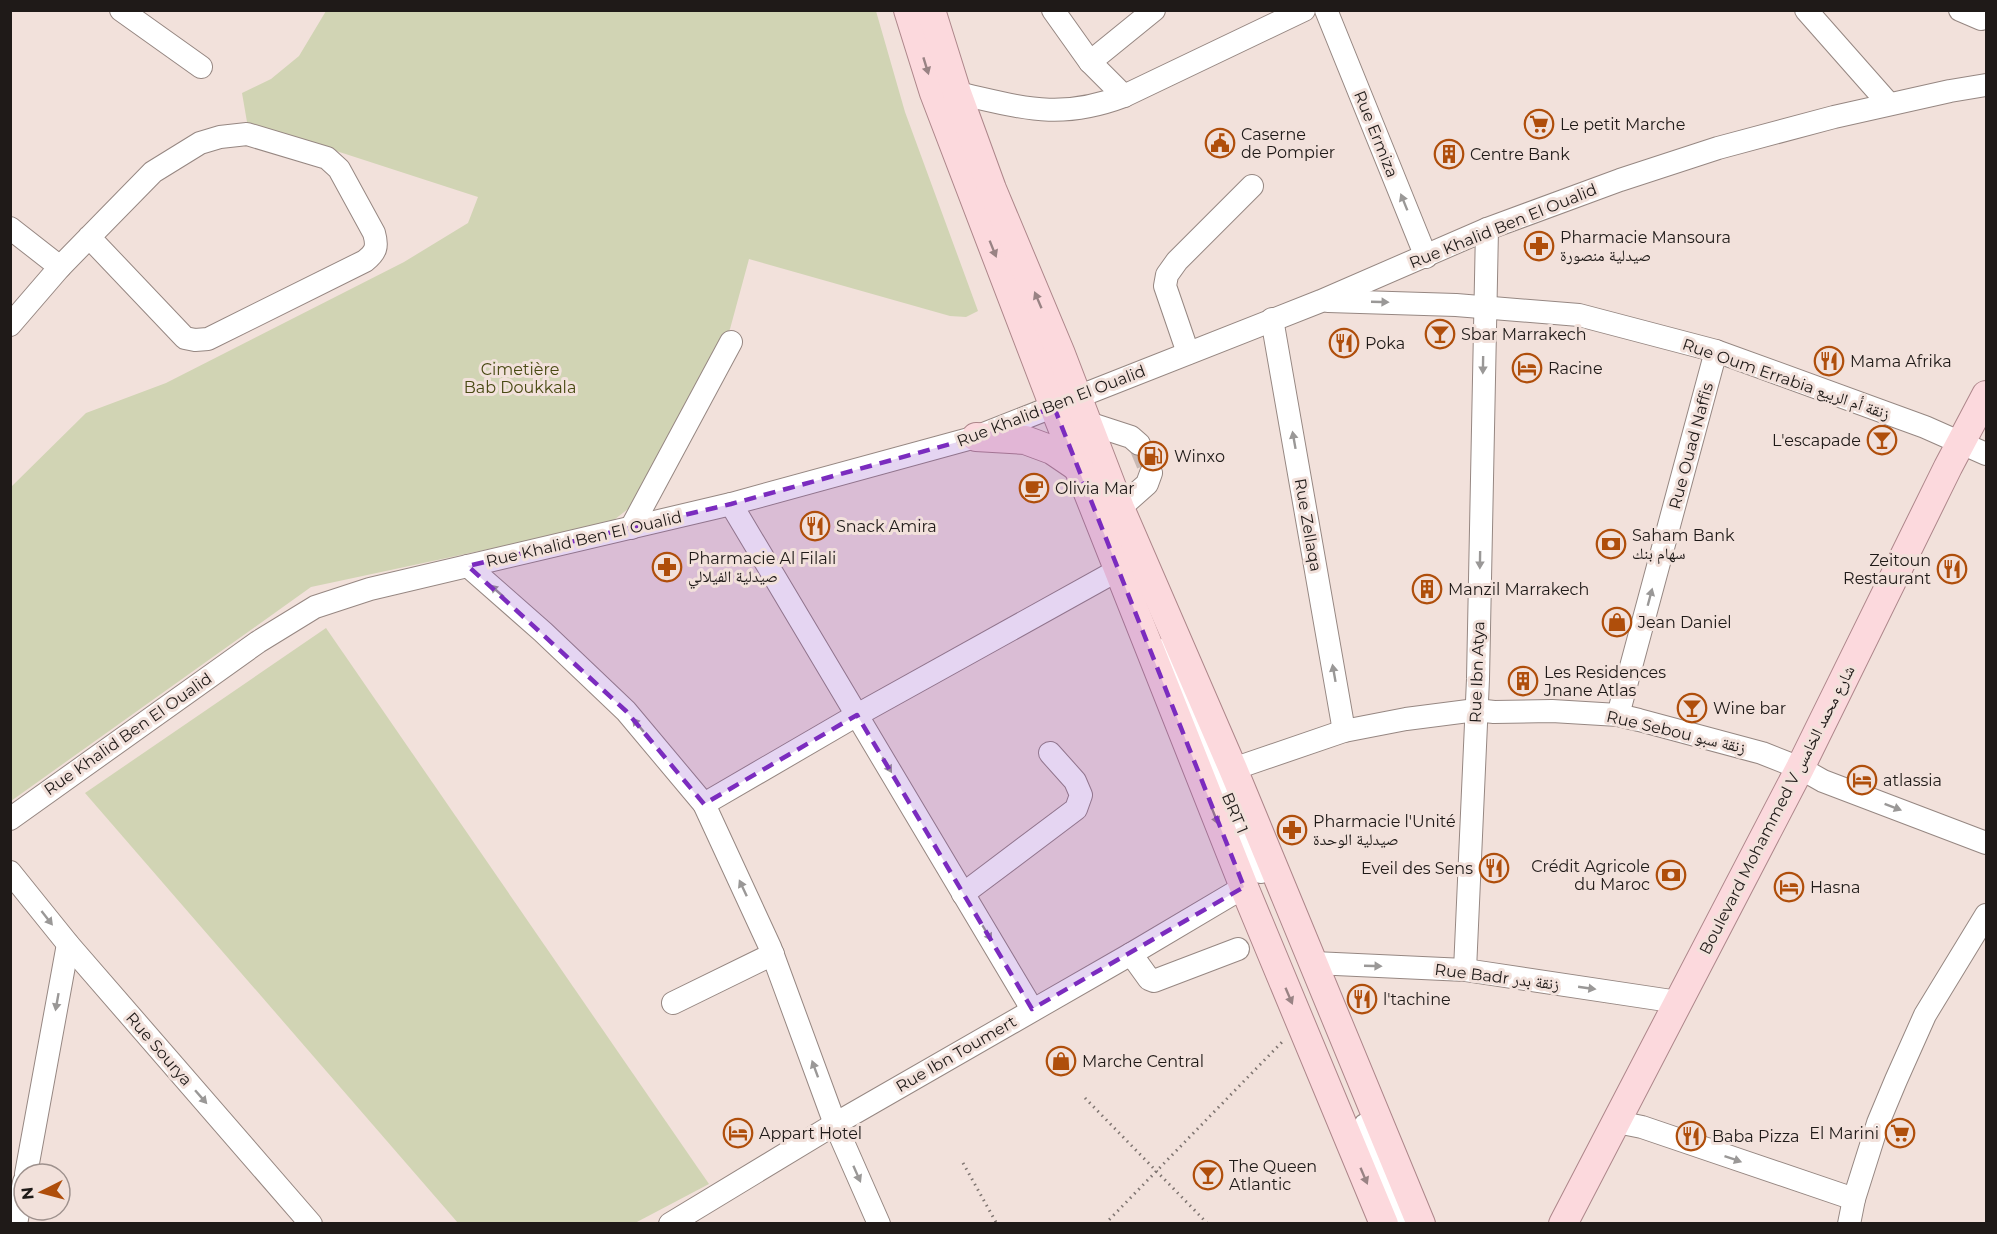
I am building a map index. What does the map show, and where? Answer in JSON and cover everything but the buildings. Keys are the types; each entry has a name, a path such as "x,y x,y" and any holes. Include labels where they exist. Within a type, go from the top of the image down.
{"main road":[{"path":"908,10 934,93 981,219 1120,507 1233,769 1421,1224"},
{"path":"931,10 957,93 1049,358"},
{"name":"Boulevard Mohammed V شارع محمد الخامس","path":"1563,1224 1800,768 1948,467 1975,448 1986,395"},
{"path":"1072,408 1080,469 1118,570 1244,887 1384,1224"},
{"path":"976,437 1025,440 1052,450 1080,469"}],"street":[{"path":"121,10 201,67"},
{"path":"1053,10 1090,62 1124,96"},
{"path":"1090,62 1154,10"},
{"name":"Rue Ermiza","path":"1326,10 1426,257"},
{"path":"1806,10 1889,105"},
{"path":"957,93 1015,107 1050,111 1072,111 1093,107 1124,96 1289,14"},
{"name":"Rue Khalid Ben El Oualid","path":"10,819 258,642 315,607 370,589 731,504 976,437 1072,408 1188,353 1321,301 1487,229 1620,180 1718,148 1834,117 1986,85"},
{"path":"10,325 60,267 89,237 153,172 200,143 220,137 247,134 327,158 339,169 375,233 377,243 375,252 365,261 208,339 195,340 185,338 89,237"},
{"path":"1188,353 1165,286 1167,275 1177,261 1252,186"},
{"path":"10,228 60,267"},
{"name":"Rue Ibn Atya","path":"1465,970 1476,710 1487,229"},
{"name":"Rue Oum Errabia زنقة أم الربيع","path":"1321,301 1484,306 1579,315 1716,351 1975,448"},
{"name":"Rue Zellaqa","path":"1272,319 1344,731"},
{"path":"631,528 731,342"},
{"name":"Rue Ouad Naffis","path":"1618,715 1716,351"},
{"path":"1072,408 1131,437 1139,444"},
{"name":"BRT 1","path":"1072,408 1171,661 1303,972 1405,1224"},
{"path":"1120,507 1147,484 1151,474"},
{"path":"731,504 1032,1010"},
{"path":"468,566 543,632 626,711 704,804 773,954 835,1124 879,1224"},
{"path":"704,804 857,715 1118,570"},
{"name":"Rue Sebou زنقة سبو","path":"1233,769 1344,731 1406,718 1476,710 1618,715 1762,753 1800,768 1824,781 1986,843"},
{"path":"963,894 1076,809 1081,795 1075,781 1050,753"},
{"name":"Rue Sourya","path":"10,872 68,944 311,1224"},
{"name":"Rue Ibn Toumert","path":"670,1224 835,1124 1244,887"},
{"path":"1849,1224 1854,1199 1878,1123 1925,1015 1986,915"},
{"path":"28,1162 68,944"},
{"path":"1131,954 1149,979 1154,981 1238,949"},
{"path":"673,1003 773,954"},
{"name":"Rue Badr زنقة بدر","path":"1314,963 1465,970 1678,1002"},
{"path":"1617,1122 1642,1127 1854,1199"}],"path":[{"path":"1105,1224 1284,1040"},
{"path":"1085,1098 1208,1224"},
{"path":"963,1163 997,1224"}],"highlighted area":[{"path":"1054,407 1244,887 1032,1009 857,715 704,804 626,711 468,566 731,504 976,437"}],"green space":[{"name":"Cimetière Bab Doukkala","path":"326,11 876,11 905,112 978,311 966,317 950,316 749,259 730,329 637,502 610,523 311,587 11,801 11,487 86,413 166,383 404,262 468,223 478,197 247,122 242,93 271,79 299,56"},
{"path":"326,628 709,1184 635,1223 458,1223 85,793"}],"tunnel":[{"path":"1139,444 1151,473"}],"place":[{"name":"Le petit Marche","path":"1539,124"},
{"name":"Caserne de Pompier","path":"1220,143"},
{"name":"Centre Bank","path":"1449,154"},
{"name":"Pharmacie Mansoura صيدلية منصورة","path":"1539,246"},
{"name":"Sbar Marrakech","path":"1440,334"},
{"name":"Poka","path":"1344,343"},
{"name":"Mama Afrika","path":"1829,361"},
{"name":"Racine","path":"1527,368"},
{"name":"L'escapade","path":"1882,440"},
{"name":"Winxo","path":"1153,456"},
{"name":"Olivia Mar","path":"1034,488"},
{"name":"Snack Amira","path":"815,526"},
{"name":"Saham Bank سهام بنك","path":"1611,544"},
{"name":"Pharmacie Al Filali صيدلية الفيلالي","path":"667,567"},
{"name":"Zeitoun Restaurant","path":"1952,569"},
{"name":"Manzil Marrakech","path":"1427,589"},
{"name":"Jean Daniel","path":"1617,622"},
{"name":"Les Residences Jnane Atlas","path":"1523,681"},
{"name":"Wine bar","path":"1692,708"},
{"name":"atlassia","path":"1862,780"},
{"name":"Pharmacie l'Unité صيدلية الوحدة","path":"1292,830"},
{"name":"Eveil des Sens","path":"1494,868"},
{"name":"Crédit Agricole du Maroc","path":"1671,875"},
{"name":"Hasna","path":"1789,887"},
{"name":"l'tachine","path":"1362,999"},
{"name":"Marche Central","path":"1061,1061"},
{"name":"Appart Hotel","path":"738,1133"},
{"name":"El Marini","path":"1900,1133"},
{"name":"Baba Pizza","path":"1691,1136"},
{"name":"The Queen Atlantic","path":"1208,1175"}]}
